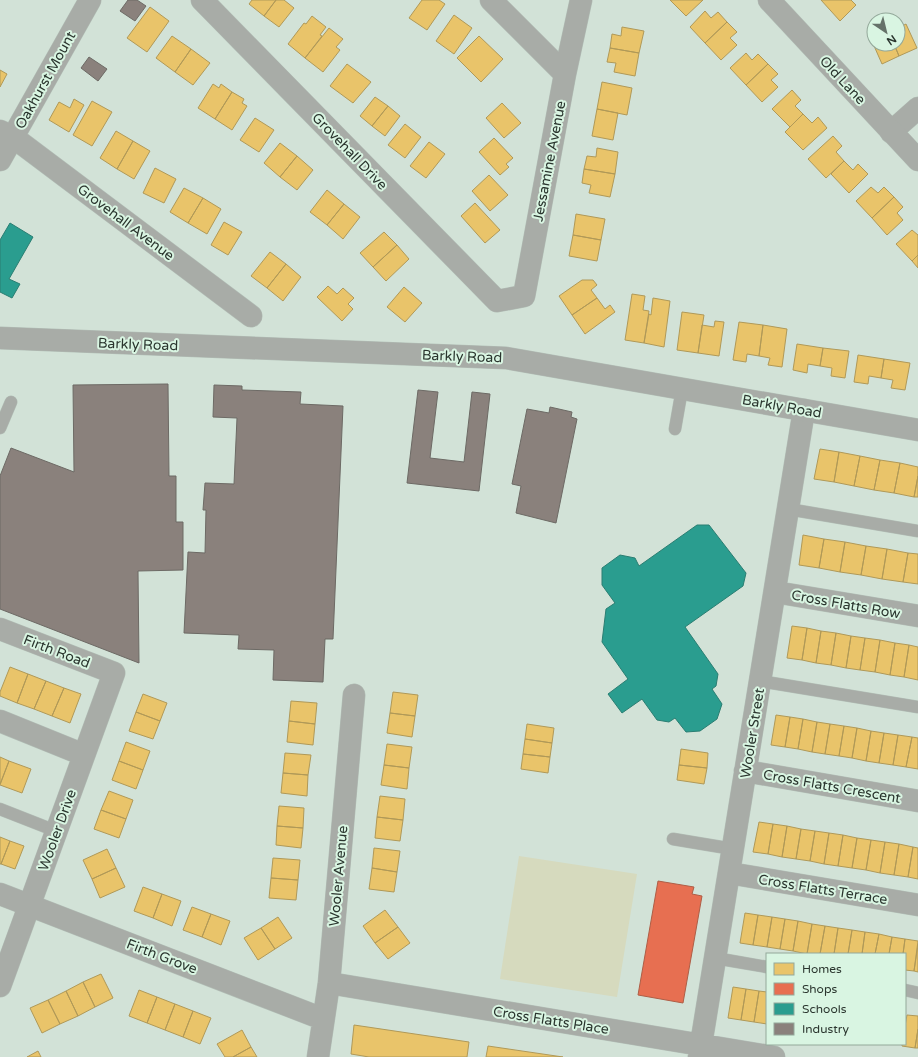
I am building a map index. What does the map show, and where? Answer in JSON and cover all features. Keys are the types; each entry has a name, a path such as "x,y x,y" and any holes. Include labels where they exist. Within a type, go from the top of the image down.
{"street":[{"name":"Oakhurst Mount","path":"0,160 6,134 90,0"},
{"name":"Grovehall Drive","path":"202,0 497,301"},
{"path":"491,0 565,74"},
{"name":"Jessamine Avenue","path":"497,301 524,296 565,74 581,0"},
{"name":"Old Lane","path":"769,0 918,160"},
{"path":"891,132 918,108"},
{"name":"Grovehall Avenue","path":"6,134 252,316"},
{"name":"Barkly Road","path":"0,338 506,358 918,430"},
{"name":"Wooler Street","path":"700,1051 804,410"},
{"name":"Cross Flatts Row","path":"774,592 918,616"},
{"name":"Firth Road","path":"0,630 114,673"},
{"name":"Wooler Drive","path":"0,986 114,673"},
{"name":"Wooler Avenue","path":"318,1057 329,983 354,695"},
{"path":"0,721 84,755"},
{"name":"Cross Flatts Crescent","path":"745,772 918,801"},
{"name":"Cross Flatts Terrace","path":"729,873 918,905"},
{"name":"Firth Grove","path":"0,894 323,1019"},
{"name":"Cross Flatts Place","path":"329,983 700,1051 774,1057"}],"lane":[{"path":"675,429 682,389"},
{"path":"0,428 11,402"},
{"path":"788,509 918,531"},
{"path":"760,680 918,707"},
{"path":"0,809 56,831"},
{"path":"673,839 733,849"},
{"path":"715,958 766,967"},
{"path":"906,990 918,993"}],"green space":[{"path":"519,856 637,874 617,997 500,979"}],"building: Homes":[{"path":"252,0 276,0 264,16 249,4"},
{"path":"276,0 284,0 294,8 279,27 264,16"},
{"path":"422,0 439,0 445,4 427,30 409,18"},
{"path":"670,0 703,0 686,16"},
{"path":"821,0 851,0 856,5 840,21"},
{"path":"150,7 169,21 147,52 127,38"},
{"path":"705,11 711,18 718,12 727,22 705,43 690,27"},
{"path":"454,15 472,28 454,54 436,41"},
{"path":"312,16 326,27 320,35 322,36 305,58 288,44 304,23 306,24"},
{"path":"727,22 737,32 730,38 737,45 721,60 705,43"},
{"path":"906,24 917,48 899,56 897,52 906,52"},
{"path":"622,27 644,31 639,53 610,48 612,34 621,36"},
{"path":"329,28 343,39 336,47 340,50 323,72 305,58"},
{"path":"172,36 191,49 175,72 156,58"},
{"path":"479,36 503,59 481,82 457,58"},
{"path":"610,48 639,53 635,76 614,72 616,63 607,62"},
{"path":"191,49 210,63 193,85 175,72"},
{"path":"877,52 897,52 899,56 882,64"},
{"path":"746,53 752,60 758,54 768,64 746,85 730,68"},
{"path":"347,64 371,82 353,103 330,86"},
{"path":"768,64 778,74 771,80 778,87 762,102 746,85"},
{"path":"0,70 7,74 0,87"},
{"path":"602,82 632,88 627,115 597,109"},
{"path":"213,84 219,88 221,84 232,92 215,119 198,108"},
{"path":"792,90 801,100 795,106 803,114 790,127 772,109"},
{"path":"232,92 244,99 242,103 247,106 232,130 215,119"},
{"path":"375,97 388,106 372,126 360,116"},
{"path":"74,99 84,105 69,132 49,120 59,102 70,108"},
{"path":"92,101 112,112 92,146 73,135"},
{"path":"502,103 521,123 504,138 486,118"},
{"path":"388,106 400,116 385,136 372,126"},
{"path":"597,109 618,113 613,140 592,136"},
{"path":"803,114 812,123 818,117 827,128 803,150 785,132"},
{"path":"255,118 274,130 259,152 240,140"},
{"path":"405,124 421,137 405,158 388,145"},
{"path":"116,131 133,141 117,169 100,158"},
{"path":"833,136 842,146 836,152 844,161 826,178 808,159"},
{"path":"494,138 513,158 506,164 509,167 500,175 479,152"},
{"path":"133,141 150,151 134,179 117,169"},
{"path":"429,142 445,154 426,178 410,166"},
{"path":"280,143 297,156 280,177 264,163"},
{"path":"597,148 618,152 615,174 584,169 587,156 596,157"},
{"path":"297,156 313,170 297,190 280,177"},
{"path":"844,161 853,170 858,164 868,174 849,193 831,174"},
{"path":"155,168 176,179 164,203 143,193"},
{"path":"584,169 615,174 610,197 589,193 591,185 582,183"},
{"path":"489,175 508,195 490,211 472,191"},
{"path":"871,187 878,193 884,187 894,197 872,218 856,201"},
{"path":"184,188 203,198 188,223 170,212"},
{"path":"327,190 344,204 327,225 310,212"},
{"path":"894,197 903,207 897,213 903,220 887,235 872,218"},
{"path":"203,198 221,209 207,234 188,223"},
{"path":"475,203 500,230 485,243 461,216"},
{"path":"344,204 360,217 343,239 327,225"},
{"path":"576,214 605,219 601,240 573,235"},
{"path":"224,222 242,232 228,255 211,245"},
{"path":"912,230 918,235 918,255 912,261 896,244"},
{"path":"384,232 397,245 373,267 360,253"},
{"path":"573,235 601,240 597,261 569,256"},
{"path":"397,245 409,259 386,281 373,267"},
{"path":"270,252 286,264 267,288 251,276"},
{"path":"918,255 918,268 912,261"},
{"path":"286,264 301,277 283,301 267,288"},
{"path":"582,280 593,280 597,285 591,290 597,298 572,315 559,296"},
{"path":"328,286 337,294 343,288 354,298 348,304 353,309 342,321 317,297"},
{"path":"404,287 422,303 405,322 387,307"},
{"path":"632,294 645,296 643,310 649,311 644,343 625,340"},
{"path":"597,298 605,309 610,305 615,312 585,334 572,315"},
{"path":"653,298 670,301 664,347 644,343 649,314 651,315"},
{"path":"682,312 704,315 698,353 677,350"},
{"path":"715,321 724,322 719,356 698,353 702,325 714,327"},
{"path":"739,322 763,325 759,356 747,354 746,362 733,360"},
{"path":"763,325 787,329 782,367 768,365 770,358 759,356"},
{"path":"797,344 823,348 820,366 808,364 807,373 793,370"},
{"path":"823,348 849,351 845,378 831,376 832,368 820,366"},
{"path":"858,355 884,359 881,378 869,376 868,384 854,382"},
{"path":"884,359 910,363 905,390 891,388 893,380 881,378"},
{"path":"820,449 839,452 834,482 814,479"},
{"path":"839,452 860,456 854,486 834,482"},
{"path":"860,456 880,460 874,490 854,486"},
{"path":"880,460 900,463 894,493 874,490"},
{"path":"900,463 918,467 914,497 894,493"},
{"path":"918,476 918,497 914,497"},
{"path":"803,535 824,539 819,568 799,565"},
{"path":"824,539 845,542 840,572 819,568"},
{"path":"845,542 866,546 861,575 840,572"},
{"path":"866,546 887,549 882,579 861,575"},
{"path":"887,549 908,553 903,582 882,579"},
{"path":"908,553 918,554 918,584 903,582"},
{"path":"792,626 807,628 802,660 787,658"},
{"path":"807,628 821,631 816,663 802,660"},
{"path":"821,631 836,633 831,665 816,663"},
{"path":"836,633 851,636 846,668 831,665"},
{"path":"851,636 865,638 860,670 846,668"},
{"path":"865,638 880,640 875,672 860,670"},
{"path":"880,640 895,643 890,675 875,672"},
{"path":"895,643 909,645 904,677 890,675"},
{"path":"909,645 918,647 918,680 904,677"},
{"path":"10,667 28,674 17,703 0,696 0,692"},
{"path":"28,674 46,681 34,709 17,703"},
{"path":"46,681 64,688 52,716 34,709"},
{"path":"64,688 81,694 70,723 52,716"},
{"path":"393,692 418,695 415,716 390,713"},
{"path":"143,694 167,703 160,721 136,712"},
{"path":"291,701 317,703 315,724 289,721"},
{"path":"136,712 160,721 153,739 129,731"},
{"path":"390,713 415,716 412,737 387,733"},
{"path":"776,715 790,717 785,747 771,745"},
{"path":"790,717 803,719 798,749 785,747"},
{"path":"803,719 817,722 812,752 798,749"},
{"path":"289,721 315,724 313,745 287,742"},
{"path":"817,722 830,724 825,754 812,752"},
{"path":"527,724 554,728 552,743 525,739"},
{"path":"830,724 844,726 839,756 825,754"},
{"path":"844,726 857,728 852,758 839,756"},
{"path":"857,728 871,731 866,761 852,758"},
{"path":"871,731 884,733 879,763 866,761"},
{"path":"884,733 898,735 893,765 879,763"},
{"path":"898,735 912,737 906,767 893,765"},
{"path":"912,737 918,738 918,769 906,767"},
{"path":"525,739 552,743 550,757 523,754"},
{"path":"126,742 150,751 143,770 119,761"},
{"path":"387,744 412,747 409,768 384,765"},
{"path":"681,749 708,753 707,768 679,765"},
{"path":"285,753 311,755 308,775 283,773"},
{"path":"523,754 550,757 548,773 521,769"},
{"path":"0,757 9,761 0,784"},
{"path":"9,761 31,769 22,793 0,785"},
{"path":"119,761 143,770 136,789 112,780"},
{"path":"384,765 409,768 407,789 381,785"},
{"path":"679,765 707,768 704,784 677,780"},
{"path":"283,773 308,775 307,796 281,793"},
{"path":"109,791 133,800 126,819 101,810"},
{"path":"380,796 405,799 403,820 377,817"},
{"path":"279,806 304,808 303,828 277,826"},
{"path":"101,810 126,819 119,838 94,829"},
{"path":"377,817 403,820 400,841 375,838"},
{"path":"759,822 773,824 768,854 753,852"},
{"path":"773,824 787,826 782,857 768,854"},
{"path":"277,826 303,828 301,848 276,845"},
{"path":"787,826 801,829 796,859 782,857"},
{"path":"801,829 815,831 810,861 796,859"},
{"path":"815,831 829,833 824,864 810,861"},
{"path":"829,833 843,835 838,866 824,864"},
{"path":"843,835 857,838 852,868 838,866"},
{"path":"0,837 10,841 1,864 0,864"},
{"path":"857,838 871,840 866,870 852,868"},
{"path":"871,840 885,842 880,873 866,870"},
{"path":"10,841 24,846 15,869 1,864"},
{"path":"885,842 899,844 894,875 880,873"},
{"path":"899,844 913,847 908,877 894,875"},
{"path":"913,847 918,848 918,879 908,877"},
{"path":"374,848 400,851 397,872 372,868"},
{"path":"107,849 116,868 92,879 83,860"},
{"path":"273,858 300,860 298,880 271,878"},
{"path":"116,868 125,887 100,898 92,879"},
{"path":"372,868 397,872 394,892 369,889"},
{"path":"271,878 298,880 296,900 269,898"},
{"path":"143,887 162,894 153,918 134,911"},
{"path":"162,894 181,901 172,926 153,918"},
{"path":"192,907 211,914 202,937 183,930"},
{"path":"385,910 398,927 375,943 363,926"},
{"path":"745,913 758,915 753,945 740,943"},
{"path":"211,914 230,921 221,945 202,937"},
{"path":"758,915 772,917 767,947 753,945"},
{"path":"278,917 292,938 275,949 261,928"},
{"path":"772,917 785,919 780,949 767,947"},
{"path":"785,919 798,921 793,951 780,949"},
{"path":"798,921 812,924 807,953 793,951"},
{"path":"812,924 825,926 820,953 807,953"},
{"path":"825,926 838,928 834,953 820,953"},
{"path":"398,927 410,943 388,959 375,943"},
{"path":"261,928 275,949 258,960 244,938"},
{"path":"838,928 852,930 848,953 834,953"},
{"path":"852,930 865,932 862,953 848,953"},
{"path":"865,932 879,934 875,953 862,953"},
{"path":"879,934 892,937 889,953 875,953"},
{"path":"892,937 905,939 903,953 889,953"},
{"path":"905,939 918,941 914,971 906,970 906,953 903,953"},
{"path":"918,945 918,972 914,971"},
{"path":"101,974 113,998 95,1007 83,982"},
{"path":"83,982 95,1007 78,1016 66,991"},
{"path":"733,987 746,989 741,1020 728,1018"},
{"path":"746,989 759,991 754,1022 741,1020"},
{"path":"139,990 157,997 147,1023 129,1016"},
{"path":"66,991 78,1016 60,1024 48,1000"},
{"path":"759,991 766,992 766,1024 754,1022"},
{"path":"157,997 175,1004 165,1030 147,1023"},
{"path":"48,1000 60,1024 42,1033 30,1008"},
{"path":"175,1004 193,1011 183,1037 165,1030"},
{"path":"193,1011 211,1018 200,1044 183,1037"},
{"path":"907,1015 918,1016 918,1029 915,1048 902,1046 906,1045"},
{"path":"354,1025 469,1042 467,1057 369,1057 351,1054"},
{"path":"918,1029 918,1048 915,1048"},
{"path":"242,1030 251,1047 233,1057 225,1057 217,1044"},
{"path":"488,1046 563,1057 486,1057"},
{"path":"251,1047 257,1057 233,1057"},
{"path":"38,1051 41,1057 27,1057"}],"building: Shops":[{"path":"658,881 694,887 692,894 702,896 683,1003 638,995"}],"building: Schools":[{"path":"10,223 33,237 9,279 20,284 12,298 0,292 0,240"},
{"path":"697,525 709,525 746,573 743,586 685,627 718,674 716,686 712,689 722,704 717,719 700,731 686,732 675,718 669,722 657,720 642,699 622,713 608,694 628,679 602,642 606,609 615,603 602,585 602,568 620,555 635,558 639,566"}],"building: Industry":[{"path":"128,0 137,0 146,6 135,21 120,11"},
{"path":"89,57 107,69 98,81 81,68"},
{"path":"168,384 169,476 176,476 176,522 183,522 183,570 138,571 139,663 0,609 0,476 11,448 74,472 73,385"},
{"path":"214,385 242,386 242,390 301,392 300,404 343,406 333,639 325,639 323,682 273,680 274,650 238,649 239,635 184,633 188,552 205,553 206,510 203,510 205,483 234,484 237,418 213,417"},
{"path":"418,390 438,392 430,458 464,462 472,392 490,394 479,491 407,483"},
{"path":"550,407 572,412 571,417 577,419 556,523 516,513 521,486 512,484 527,409 549,413"}]}
